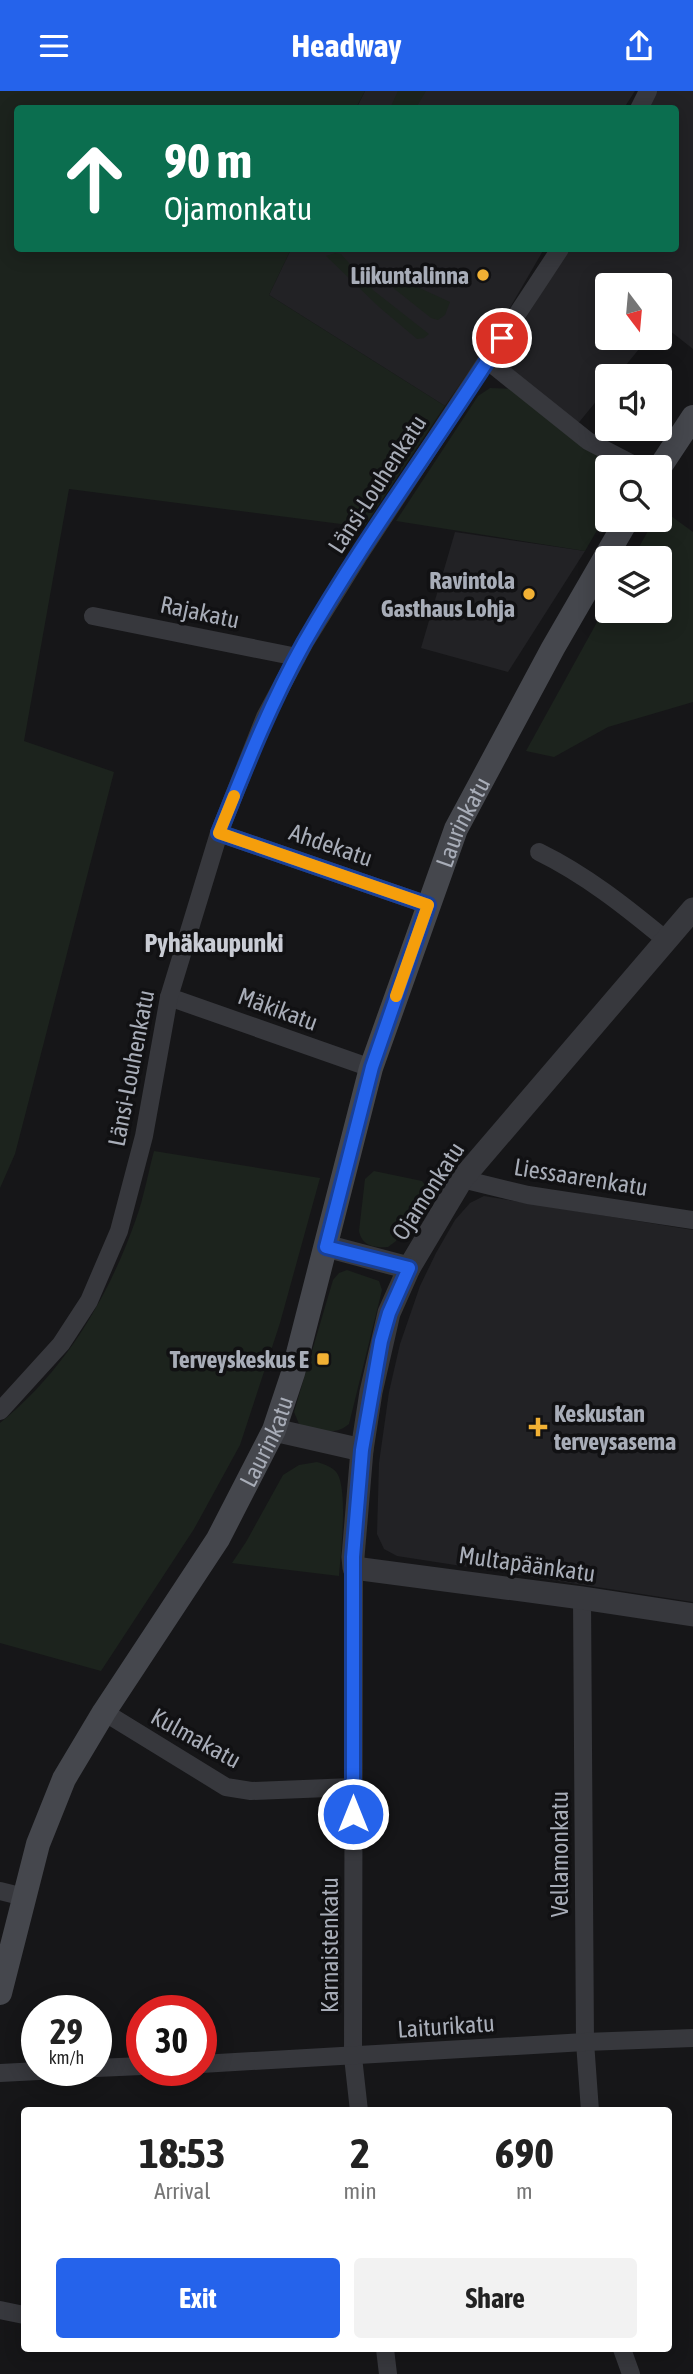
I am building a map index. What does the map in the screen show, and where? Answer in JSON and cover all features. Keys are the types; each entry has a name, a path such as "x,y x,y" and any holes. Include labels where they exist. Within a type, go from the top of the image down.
{"main road":[{"path":"668,455 693,417"},
{"name":"Laurinkatu","path":"0,1993 12,1894 38,1844 65,1779 104,1712 218,1539 274,1430 293,1373 372,1067 456,829 553,648 620,532"}],"street":[{"name":"Länsi-Louhenkatu","path":"0,1411 61,1344 89,1301 119,1231 144,1136 169,996 219,833 265,717 297,657 359,555 558,252"},
{"path":"488,361 588,441 615,455"},
{"name":"Rajakatu","path":"93,616 297,657"},
{"name":"Ahdekatu","path":"219,833 428,905"},
{"path":"539,852 590,881 666,940"},
{"name":"Ojamonkatu","path":"354,1568 362,1450 381,1341 389,1313 409,1268 462,1179 693,909"},
{"name":"Mäkikatu","path":"169,996 372,1067"},
{"name":"Liessaarenkatu","path":"462,1179 528,1195 693,1220"},
{"path":"326,1247 409,1268"},
{"path":"274,1430 362,1450"},
{"name":"Multapäänkatu","path":"354,1568 693,1615"},
{"name":"Karnaistenkatu","path":"354,1568 353,2057 359,2107"},
{"name":"Vellamonkatu","path":"582,1598 585,2042 590,2107"},
{"name":"Kulmakatu","path":"104,1712 226,1787 251,1791 353,1787"},
{"name":"Laiturikatu","path":"217,2063 693,2038"},
{"path":"0,2073 21,2072"},
{"path":"0,2310 21,2314"},
{"path":"384,2352 388,2374"},
{"path":"623,2352 631,2374"}],"shaded area":[{"path":"0,91 365,91 358,105 14,105 14,252 290,252 269,295 445,406 364,527 69,489 24,741 114,772 15,1154 0,1188"},
{"path":"365,91 635,91 626,105 358,105"},
{"path":"398,91 426,91 418,105 391,105"},
{"path":"655,91 693,91 693,349 672,332 672,273 595,273 595,350 638,350 627,364 595,364 595,403 576,426 505,366 507,349 566,252 679,252 679,105 648,105"},
{"path":"290,252 542,252 494,335 445,406 269,295"},
{"path":"341,254 373,290 429,334 417,339 379,307 326,256"},
{"path":"378,269 450,302 445,315 438,320 431,318 382,279"},
{"path":"490,388 513,389 604,455 595,455 596,532 585,551 396,521 478,396"},
{"path":"672,517 693,532 693,702 608,727 554,757 526,751 597,623 672,623 672,546 640,546 647,532 672,532"},
{"path":"455,532 585,551 508,672 421,648"},
{"path":"154,1151 320,1178 280,1323 240,1445 194,1529 101,1671 0,1643 0,1423 45,1380 98,1304 136,1219"},
{"path":"374,1171 422,1181 427,1188 396,1241 388,1247 369,1245 359,1231 365,1179"},
{"name":"Keskustan terveysasema","path":"484,1196 693,1230 693,1602 397,1556 384,1549 377,1534 379,1463 389,1392 400,1344 420,1286 436,1253 455,1220 470,1203"},
{"path":"347,1270 379,1281 382,1290 349,1424 337,1430 325,1431 299,1424 294,1412 333,1280 339,1273"},
{"path":"317,1462 335,1471 341,1487 343,1525 339,1576 232,1563 283,1475 299,1465"}],"slow traffic":[{"path":"234,796 219,833 428,905 396,996"}],"place":[{"name":"Liikuntalinna","path":"483,275"},
{"name":"Ravintola Gasthaus Lohja","path":"529,594"},
{"name":"Terveyskeskus E","path":"323,1359"},
{"name":"Keskustan terveysasema","path":"538,1427"}],"district":[{"name":"Pyhäkaupunki","path":"214,943"}],"route":[{"path":"353,1814 353,1557 362,1450 381,1341 389,1313 409,1268 326,1247 372,1067 428,905 219,833 265,717 305,642 502,338"}]}
